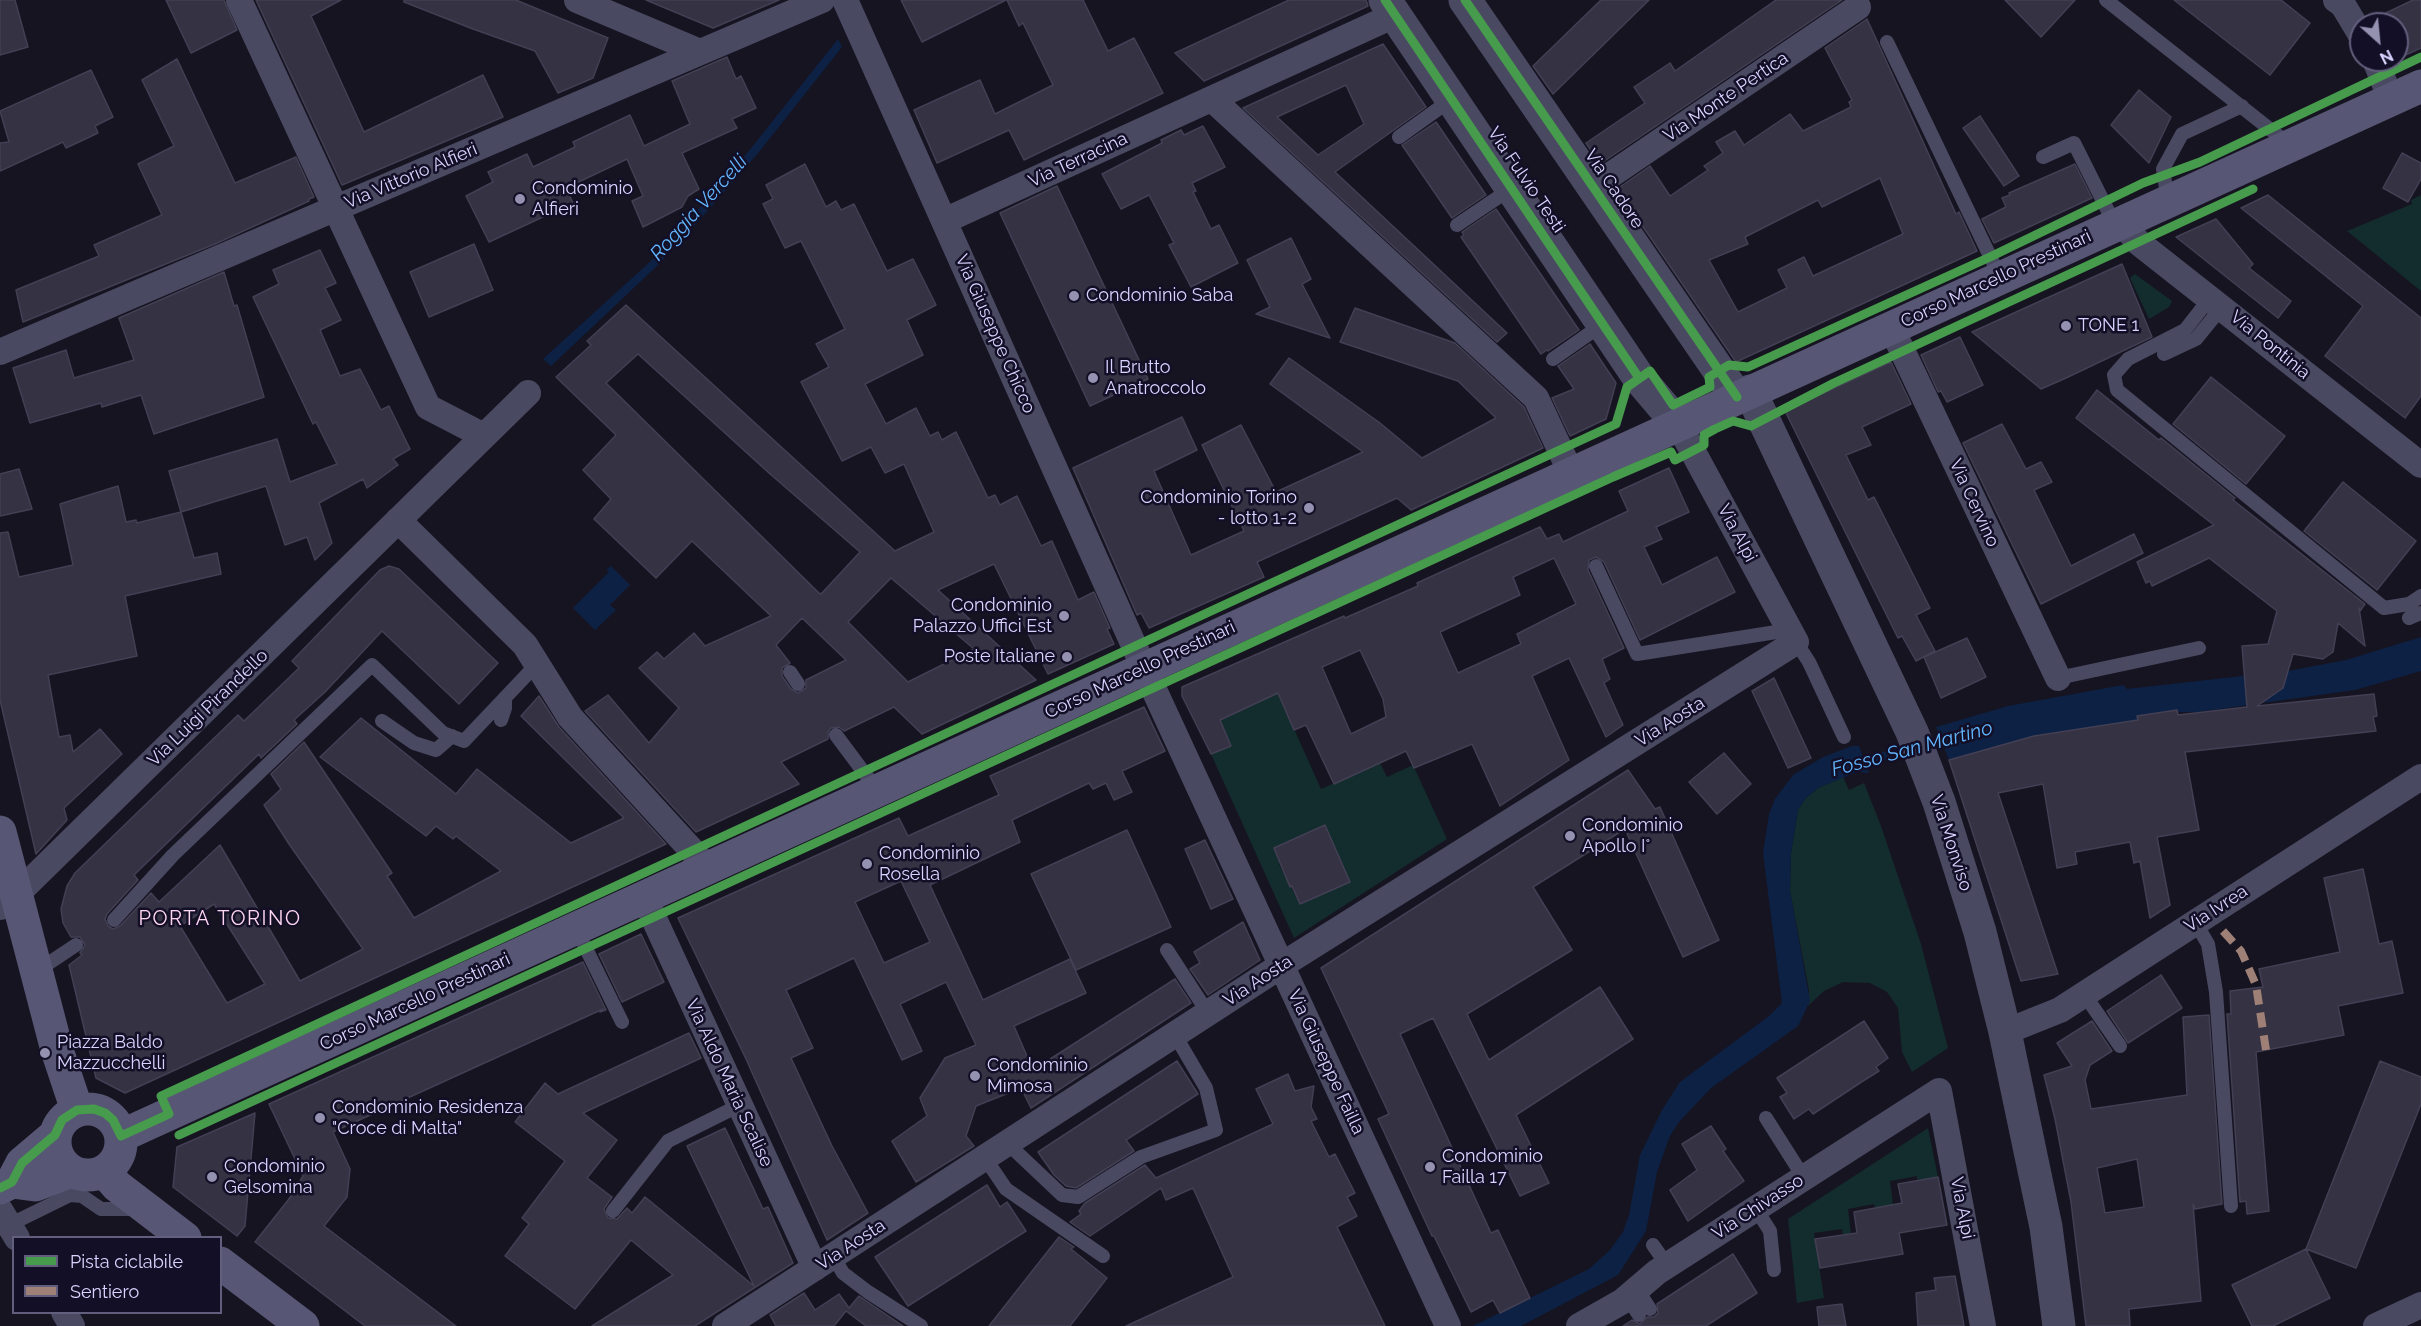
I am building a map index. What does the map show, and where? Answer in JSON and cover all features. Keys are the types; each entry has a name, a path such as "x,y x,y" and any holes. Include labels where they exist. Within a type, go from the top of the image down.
{"main road":[{"name":"Corso Marcello Prestinari","path":"121,1136 2421,86"},
{"path":"0,832 8,901 37,971 60,1059 77,1110"},
{"path":"94,1109 105,1113 113,1120 121,1136 119,1154 116,1161 104,1171 90,1175 71,1171 35,1185 6,1202 22,1163 55,1135 62,1120 77,1110 94,1109"},
{"path":"55,1135 57,1156 71,1171"},
{"path":"104,1171 117,1186 182,1236"},
{"path":"222,1265 303,1326"}],"street":[{"path":"239,0 428,407 484,436"},
{"path":"577,0 700,52"},
{"name":"Via Vittorio Alfieri","path":"0,352 822,0"},
{"name":"Via Giuseppe Chicco","path":"844,0 1144,668"},
{"name":"Via Cadore","path":"1465,0 1593,187 1743,394"},
{"path":"2336,0 2343,5 2349,15"},
{"name":"Via Terracina","path":"944,221 1212,99 1390,7"},
{"name":"Via Fulvio Testi","path":"1390,7 1639,378 1678,424"},
{"name":"Via Monte Pertica","path":"1593,187 1858,7"},
{"path":"2380,72 2391,99"},
{"path":"1212,99 1536,398 1571,473"},
{"name":"Via Pontinia","path":"2118,224 2421,465"},
{"name":"Via Cervino","path":"1891,327 2058,678"},
{"name":"Via Luigi Pirandello","path":"8,901 528,393"},
{"name":"Via Monviso","path":"1743,394 1912,732 1939,802 1980,932 2005,1032 2046,1227 2059,1326"},
{"name":"Via Alpi","path":"1678,424 1793,636"},
{"path":"398,520 525,645 570,717 708,868"},
{"name":"Via Aosta","path":"725,1326 1793,636"},
{"name":"Via Giuseppe Failla","path":"1144,668 1448,1326"},
{"name":"Via Ivrea","path":"2005,1032 2050,1015 2421,777"},
{"name":"Via Aldo Maria Scalise","path":"644,897 740,1105 824,1262"},
{"name":"Via Alpi","path":"1939,1091 1983,1326"},
{"name":"Via Chivasso","path":"1579,1326 1638,1302 1660,1255 1756,1209 1939,1091"},
{"path":"2376,1326 2421,1305"}],"lane":[{"path":"2106,0 2290,145"},
{"path":"1887,42 2000,277"},
{"path":"1399,137 1452,99"},
{"path":"2168,201 2163,169 2182,134 2242,106"},
{"path":"2043,157 2074,143 2118,224"},
{"path":"1457,225 1512,188"},
{"path":"2164,354 2196,339 2216,302"},
{"path":"2216,302 2185,330 2128,359 2114,375 2117,390 2384,608 2409,603 2421,596"},
{"path":"1553,359 1603,324"},
{"path":"1596,566 1637,654 1793,636 1809,662 1844,737"},
{"path":"2058,678 2199,648"},
{"path":"114,920 173,855 372,665 443,733 464,741 537,664"},
{"path":"790,672 798,684"},
{"path":"501,720 505,708 504,698"},
{"path":"382,721 414,743 436,750 452,736"},
{"path":"836,735 877,790"},
{"path":"2195,922 2208,944 2216,992 2231,1206"},
{"path":"576,928 622,1022"},
{"path":"37,971 76,945"},
{"path":"1167,950 1208,1013"},
{"path":"2084,994 2120,1046"},
{"path":"1007,1143 1062,1195 1078,1197 1141,1157 1216,1130 1206,1088 1175,1035"},
{"path":"613,1211 668,1141 740,1105"},
{"path":"1766,1118 1804,1178"},
{"path":"985,1158 1006,1189 1103,1256"},
{"path":"6,1202 70,1195 82,1196 101,1209 146,1209"},
{"path":"1756,1209 1770,1231 1774,1270"},
{"path":"824,1262 921,1326"}],"green space":[{"path":"2421,195 2421,291 2347,231 2412,204 2411,200"},
{"path":"2135,274 2172,301 2169,307 2149,319 2130,278"},
{"path":"1278,693 1321,789 1380,763 1387,777 1413,765 1447,839 1294,938 1211,754 1231,746 1217,712 1255,704","holes":["1325,825 1350,882 1300,904 1279,864 1281,863 1275,848"]},
{"path":"1843,777 1849,790 1864,783 1881,826 1921,944 1948,1048 1912,1072 1902,1052 1898,1008 1887,992 1870,983 1843,982 1824,991 1808,1006 1809,990 1790,891 1791,853 1798,810 1805,799 1818,788"},
{"path":"1928,1128 1938,1177 1917,1180 1917,1176 1890,1181 1893,1205 1875,1208 1874,1204 1848,1209 1851,1234 1843,1235 1842,1229 1814,1233 1824,1298 1797,1303 1788,1219"}],"water":[{"path":"838,39 842,47 759,152 689,232 657,266 551,366 543,359 652,260 683,227 752,147"},
{"path":"611,566 630,585 610,605 616,610 595,630 573,608 609,572 606,570"},
{"path":"2421,637 2421,671 2355,690 2198,712 2178,712 2177,710 2137,716 2138,720 2034,736 1949,760 1936,727 2008,706 2123,685 2127,689 2288,671 2346,660"},
{"path":"1852,746 1859,746 1869,773 1857,772 1818,788 1805,799 1798,810 1791,853 1790,891 1810,1001 1798,1026 1711,1088 1679,1122 1670,1136 1657,1172 1646,1231 1618,1275 1521,1326 1473,1326 1589,1269 1610,1250 1623,1232 1629,1215 1640,1155 1662,1110 1680,1082 1769,1016 1782,1003 1763,853 1769,814 1775,799 1793,775 1823,757"}],"building":[{"path":"0,0 15,0 28,47 0,55"},
{"path":"166,0 224,0 237,30 191,53"},
{"path":"256,0 341,0 311,16 364,132 483,75 503,117 342,185"},
{"path":"404,0 516,0 608,38 593,78 558,93 535,51 473,29 404,2"},
{"path":"646,0 779,0 713,28"},
{"path":"901,0 1006,0 922,42"},
{"path":"1007,0 1083,0 1108,51 1134,38 1163,93 1024,160 1009,130 937,163 914,110 980,80 995,114 1053,85 1023,23 1019,26"},
{"path":"1289,0 1366,0 1368,6 1204,81 1175,53"},
{"path":"1601,0 1649,0 1553,94 1533,66"},
{"path":"1776,0 1842,0 1600,164 1586,143 1645,103 1634,87 1670,63 1675,71"},
{"path":"2005,0 2075,0 2041,37"},
{"path":"2174,0 2281,0 2310,23 2270,75"},
{"path":"2413,0 2421,0 2421,48 2409,54 2409,12 2388,12"},
{"path":"1867,19 1956,214 1959,212 1977,251 1736,362 1617,189 1650,166 1670,196 1708,170 1704,166 1723,153 1716,142 1735,131 1744,145 1790,114 1803,131 1851,107 1849,102 1852,100 1825,48","holes":["1880,178 1903,234 1813,276 1804,257 1778,270 1787,288 1738,312 1709,260 1748,244 1745,237 1818,200 1822,207"]},
{"path":"1383,44 1426,107 1335,172 1507,333 1497,342 1243,108","holes":["1346,85 1364,124 1318,155 1277,117"]},
{"path":"727,57 736,79 741,76 756,108 732,119 737,128 682,153 699,189 688,196 682,207 643,227 632,201 643,196 627,159 566,188 573,203 489,242 466,196 493,182 488,172 527,154 533,167 575,147 573,142 630,115 644,146 690,124 672,81"},
{"path":"177,59 235,183 296,157 314,197 215,244 23,322 16,290 99,256 94,245 162,215 138,164 174,146 142,80"},
{"path":"91,70 113,117 95,126 98,133 66,148 63,142 0,171 0,143 9,142 0,111"},
{"path":"2139,90 2171,117 2149,163 2111,125"},
{"path":"1980,116 2019,176 2004,186 1963,128"},
{"path":"1436,122 1486,195 1452,218 1402,145"},
{"path":"1203,126 1225,167 1192,183 1196,191 1193,192 1211,229 1219,225 1238,263 1191,287 1169,245 1174,243 1149,195 1121,209 1102,174 1162,143 1161,140 1181,130 1184,135"},
{"path":"2402,153 2421,163 2421,179 2408,202 2383,188"},
{"path":"805,164 826,207 836,201 841,210 854,204 887,271 913,259 936,305 907,320 923,355 865,384 886,424 916,408 930,436 938,432 942,440 956,432 988,498 995,495 1000,505 1017,496 1041,546 1052,541 1078,600 1094,592 1110,628 1107,629 1114,644 1048,674 994,564 938,590 1036,680 922,734 894,707 844,731 839,727 831,728 828,732 828,739 781,762 799,784 696,832 585,711 608,695 649,743 679,708 639,668 657,652 664,659 694,633 705,646 771,616 692,541 656,578 594,519 611,499 583,470 616,435 556,377 591,345 587,341 626,305 895,551 934,532 904,464 885,473 871,447 842,461 801,382 829,367 816,344 845,329 801,241 785,248 763,204 773,199 766,185","holes":["638,354 860,552 822,593 820,594 606,383","891,578 974,649 908,682 848,622","802,618 846,660 806,680 806,688 798,693 791,689 782,676 782,668 790,663 776,645"]},
{"path":"2075,164 2092,198 1994,243 1982,219 2006,207 2002,198"},
{"name":"Condominio Saba","path":"1057,186 1148,379 1090,406 1000,213"},
{"path":"2268,195 2421,318 2421,396 2405,418 2325,356 2363,306 2241,208"},
{"path":"1496,209 1579,330 1541,354 1461,237 1464,235 1462,232"},
{"path":"2216,219 2253,264 2249,268 2291,301 2278,318 2176,237"},
{"path":"1291,238 1311,279 1302,284 1330,338 1256,314 1270,307 1247,260"},
{"path":"474,244 493,290 429,317 410,272"},
{"path":"320,250 336,283 325,288 341,320 320,330 340,376 360,369 381,410 389,406 410,449 393,459 398,465 367,488 363,479 319,503 332,543 315,560 307,537 285,545 266,486 181,512 169,471 277,439 290,482 337,464 316,422 313,424 253,297 279,284 273,270"},
{"name":"TONE 1","path":"2122,264 2152,337 2066,378 2041,389 1972,332"},
{"path":"224,272 234,306 237,305 264,397 154,434 141,395 102,407 101,403 30,423 13,368 66,350 74,378 134,360 119,318"},
{"path":"1355,308 1455,343 1524,407 1543,448 1411,510 1397,498 1257,562 1264,577 1149,628 1141,613 1137,615 1073,468 1182,417 1197,450 1154,471 1191,555 1244,531 1202,445 1241,425 1276,492 1363,452 1270,384 1289,358 1380,423 1422,458 1496,418 1458,381 1340,342"},
{"path":"1960,337 1983,385 1947,402 1941,391 1938,392 1921,355"},
{"path":"1590,344 1616,383 1606,419 1570,436 1552,398 1574,389 1558,366"},
{"path":"1891,362 1911,404 1862,427 1871,445 1846,455 1868,500 1874,497 1930,608 1916,615 1935,651 1916,661 1902,636 1898,638 1785,411"},
{"path":"2211,377 2285,436 2246,484 2173,424"},
{"path":"2097,390 2159,440 2161,438 2235,498 2233,500 2365,604 2360,611 2359,608 2365,646 2338,623 2333,652 2323,659 2293,654 2283,688 2257,706 2374,694 2377,716 2373,717 2376,731 2185,752 2199,830 2157,837 2170,905 2150,918 2140,861 2134,863 2130,842 2075,852 2077,864 2057,868 2043,784 1998,793 2058,974 2021,981 1949,760 2034,736 2138,720 2137,716 2177,710 2178,715 2247,707 2242,646 2268,644 2277,611 2209,558 2152,586 2150,581 2146,583 2137,562 2214,525 2076,418"},
{"path":"2002,424 2026,469 2041,462 2052,482 2034,490 2071,566 2134,534 2143,553 2041,604 1963,443"},
{"path":"1669,468 1689,512 1656,527 1662,539 1644,547 1662,585 1717,557 1735,592 1640,640 1604,562 1596,557 1589,560 1588,570 1624,648 1602,659 1610,679 1604,683 1623,725 1606,737 1569,658 1532,676 1569,760 1500,806 1472,744 1414,768 1406,751 1334,784 1306,725 1294,730 1278,693 1220,720 1231,746 1211,754 1182,696 1182,687 1418,586 1417,583 1540,527 1547,539 1559,534 1563,542 1628,511 1619,491","holes":["1554,558 1576,604 1517,634 1521,644 1458,673 1440,632 1520,595 1513,577","1360,650 1383,699 1386,717 1351,734 1322,667"]},
{"path":"19,469 32,509 0,516 0,474"},
{"path":"2343,482 2416,541 2377,590 2304,531"},
{"path":"118,486 126,522 136,520 137,523 181,512 194,558 217,553 221,574 125,596 137,656 48,675 59,737 70,735 73,752 100,729 122,754 64,808 67,820 36,854 0,700 0,533 8,532 19,577 73,565 60,504"},
{"path":"389,566 399,569 498,663 459,704 382,631 325,692 294,720 297,724 261,758 259,754 134,875 138,880 107,914 105,919 108,926 113,929 120,926 151,893 159,902 220,845 300,981 363,949 264,805 281,789 271,774 304,742 392,873 387,876 414,918 501,871 456,836 453,839 436,826 426,836 320,757 361,718 456,794 477,769 571,843 624,818 521,716 539,696 559,727 666,844 125,1093 96,1078 69,965 82,955 80,953 85,945 80,937 71,937 63,923 61,909 67,886 75,873 238,715 244,721 299,668 292,661 380,570","holes":["214,904 265,984 227,1003 180,926"]},
{"path":"1967,638 1986,677 1941,698 1924,657"},
{"path":"1774,678 1811,758 1788,768 1752,691"},
{"path":"1144,707 1165,751 1122,771 1132,792 1114,800 1106,783 1093,789 1089,783 1012,820 1020,842 930,885 983,1000 1070,959 1086,993 1014,1026 1033,1070 1175,979 1191,1003 1031,1108 1021,1088 976,1106 966,1136 974,1146 916,1182 892,1141 927,1116 920,1098 945,1058 976,1045 946,982 900,1004 922,1051 902,1060 854,958 786,990 813,1048 791,1058 832,1146 868,1213 827,1240 746,1059 678,918 899,818 908,836 999,795 990,776","holes":["901,881 930,942 884,963 855,902"]},
{"path":"1724,753 1751,784 1717,814 1689,782"},
{"path":"1628,770 1655,809 1660,807 1719,940 1683,957 1625,829 1533,887 1572,950 1467,1014 1489,1060 1600,987 1633,1039 1516,1115 1549,1183 1520,1196 1433,1018 1400,1034 1491,1233 1498,1230 1530,1298 1500,1313 1493,1300 1471,1312 1432,1236 1378,1119 1389,1114 1321,968"},
{"path":"1325,825 1350,882 1300,904 1292,886 1290,887 1274,848"},
{"path":"1127,830 1171,927 1076,970 1031,874"},
{"path":"1205,840 1233,899 1211,909 1185,849"},
{"path":"2363,869 2379,944 2392,941 2403,993 2338,1006 2344,1035 2256,1052 2269,1211 2247,1214 2246,1201 2240,1202 2227,1014 2231,1014 2230,991 2263,987 2259,969 2340,952 2324,878"},
{"path":"1243,922 1260,960 1208,995 1190,969 1200,963 1194,952"},
{"path":"641,934 664,982 622,1002 599,954"},
{"path":"583,962 606,1010 600,1012 603,1009 333,1132 350,1169 347,1197 324,1226 456,1326 365,1326 255,1242 289,1199 303,1176 269,1104"},
{"path":"2161,975 2182,1008 2128,1043 2107,1011"},
{"path":"2209,1015 2222,1204 2195,1209 2193,1204 2201,1301 2129,1309 2130,1326 2086,1326 2071,1202 2044,1075 2072,1066 2057,1043 2092,1021 2112,1051 2090,1065 2085,1080 2091,1109 2187,1095 2183,1017","holes":["2137,1159 2144,1207 2105,1213 2097,1168"]},
{"path":"1864,1021 1888,1058 1876,1067 1879,1071 1813,1114 1809,1109 1794,1119 1780,1097 1787,1093 1777,1078"},
{"path":"689,1033 701,1058 583,1113 617,1140 587,1178 612,1197 604,1209 608,1218 617,1219 627,1208 632,1213 645,1197 754,1286 687,1146 725,1128 763,1209 768,1207 793,1263 695,1326 592,1326 673,1275 631,1240 575,1309 505,1256 529,1224 522,1218 565,1161 515,1122 545,1083 558,1094"},
{"path":"1177,1061 1198,1094 1126,1140 1134,1151 1076,1188 1066,1186 1054,1175 1038,1152"},
{"path":"2380,1061 2421,1077 2421,1104 2356,1268 2306,1249"},
{"path":"1288,1074 1295,1091 1314,1086 1311,1107 1317,1119 1311,1121 1329,1157 1335,1154 1355,1193 1347,1197 1357,1216 1337,1227 1385,1326 1126,1326 1233,1277 1193,1188 1166,1200 1161,1188 1090,1236 1070,1222 1081,1214 1079,1211 1085,1203 1145,1165 1156,1178 1273,1124 1256,1089"},
{"name":"Condominio Gelsomina","path":"255,1113 245,1226 237,1236 173,1187 177,1147"},
{"path":"1711,1126 1726,1149 1723,1151 1744,1181 1688,1221 1670,1190 1697,1170 1682,1144"},
{"path":"1938,1177 1947,1225 1899,1233 1903,1254 1820,1268 1815,1239 1857,1233 1854,1212 1902,1203 1898,1184"},
{"path":"987,1185 1000,1207 1007,1202 1026,1231 908,1306 875,1257"},
{"path":"1059,1237 1074,1247 1071,1249 1107,1278 1070,1326 989,1326"},
{"path":"2306,1249 2330,1298 2273,1326 2252,1326 2232,1285"},
{"path":"1733,1254 1757,1293 1706,1326 1623,1326 1632,1320 1640,1324 1647,1317 1654,1317 1658,1313 1657,1304"},
{"path":"1955,1276 1964,1326 1918,1326 1916,1293 1936,1290 1934,1278"},
{"path":"804,1293 815,1310 839,1294 849,1308 859,1296 903,1326 866,1326 846,1311 834,1326 776,1326 770,1315"},
{"path":"1842,1304 1846,1326 1819,1326 1817,1307"}],"waterway":[{"name":"Fosso San Martino","path":"1924,747 1953,740"},
{"name":"Fosso San Martino","path":"1854,762 1912,750"}],"marked path":[{"path":"2223,931 2241,951 2256,985 2266,1050"}],"cycle path":[{"path":"1385,0 1639,378"},
{"path":"1465,0 1737,397"},
{"path":"0,1188 12,1182 22,1163 55,1135 62,1120 77,1110 94,1109 105,1113 113,1120 121,1136 169,1114 161,1096 1616,424 1627,387 1650,371 1673,405 1710,387 1709,377 1729,365 1748,367 1990,257 2143,183 2200,162 2421,57"},
{"path":"179,1135 1613,477 1671,452 1675,460 1704,445 1704,435 1715,429 1733,421 1751,426 1834,383 2253,189"}],"place":[{"name":"Condominio Alfieri","path":"520,199"},
{"name":"Condominio Saba","path":"1074,296"},
{"name":"TONE 1","path":"2066,326"},
{"name":"Il Brutto Anatroccolo","path":"1093,378"},
{"name":"Condominio Torino - lotto 1-2","path":"1309,508"},
{"name":"Condominio Palazzo Uffici Est","path":"1064,616"},
{"name":"Poste Italiane","path":"1067,657"},
{"name":"Condominio Apollo I°","path":"1570,836"},
{"name":"Condominio Rosella","path":"867,864"},
{"name":"Piazza Baldo Mazzucchelli","path":"45,1053"},
{"name":"Condominio Mimosa","path":"975,1076"},
{"name":"Condominio Residenza \"Croce di Malta\"","path":"320,1118"},
{"name":"Condominio Failla 17","path":"1430,1167"},
{"name":"Condominio Gelsomina","path":"212,1177"}],"district":[{"name":"PORTA TORINO","path":"220,919"}],"water label":[{"name":"Roggia Vercelli","path":"699,208"}]}
